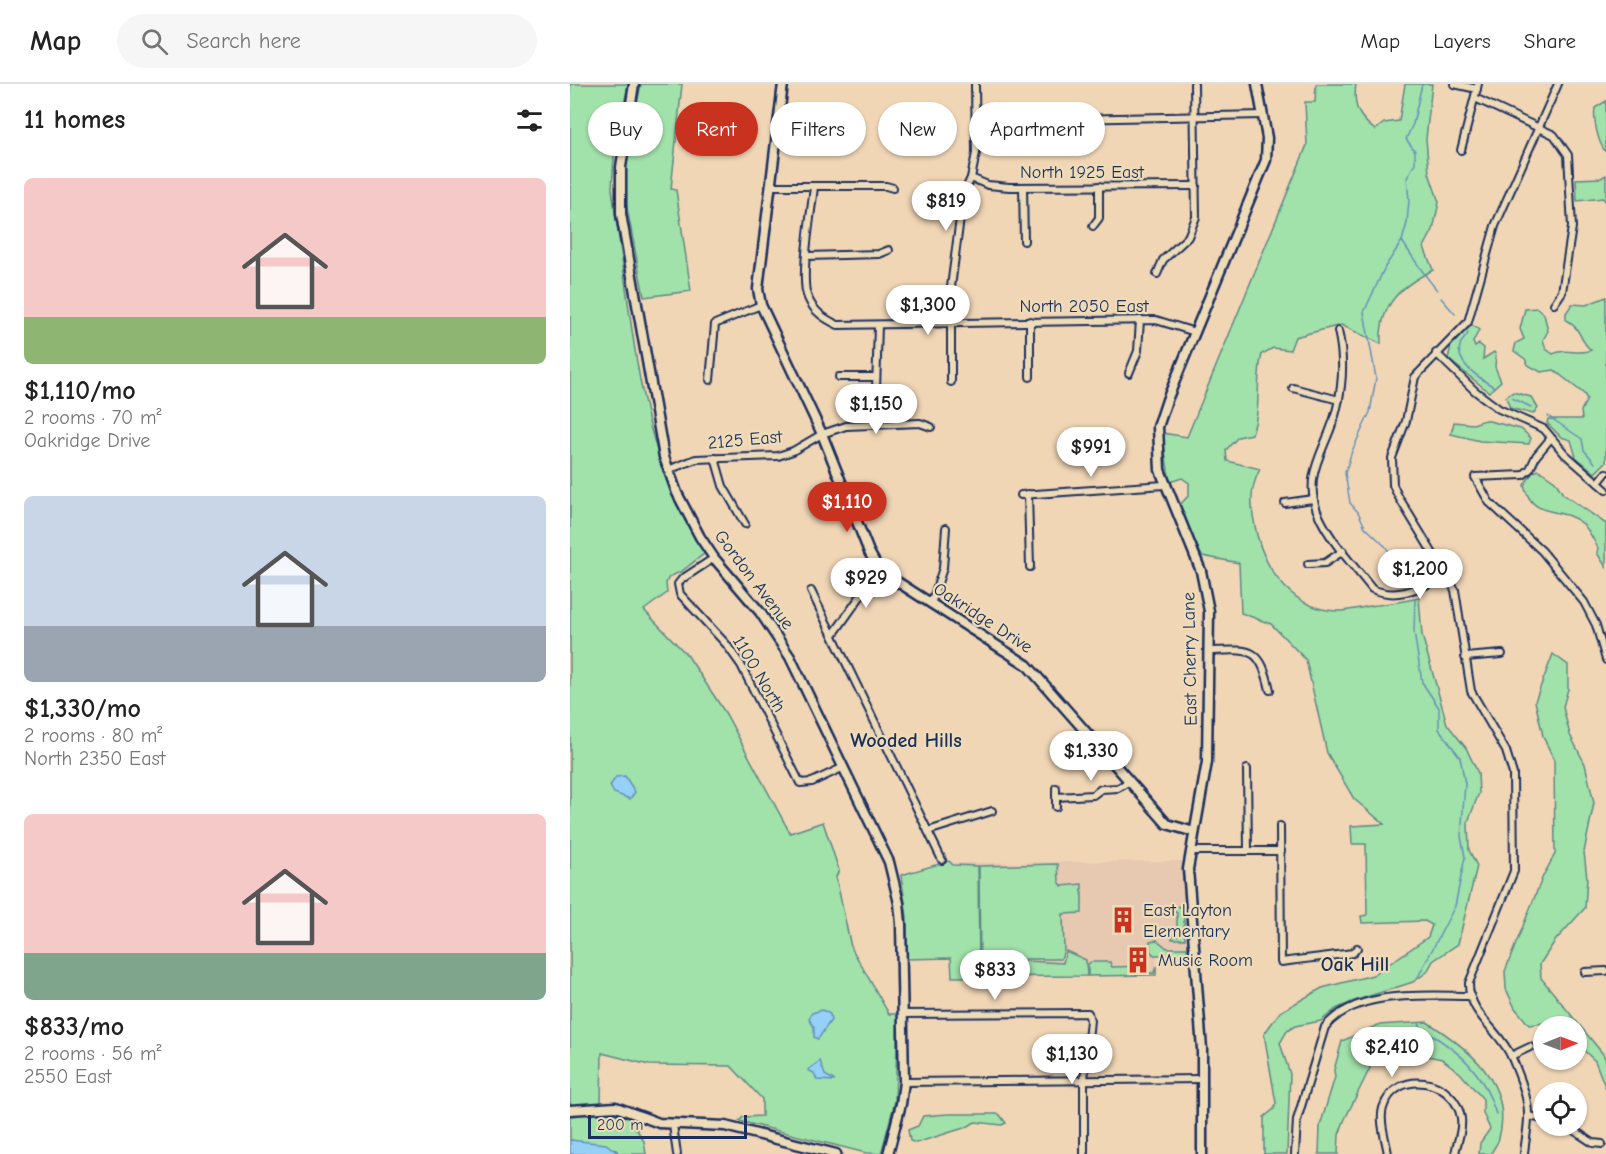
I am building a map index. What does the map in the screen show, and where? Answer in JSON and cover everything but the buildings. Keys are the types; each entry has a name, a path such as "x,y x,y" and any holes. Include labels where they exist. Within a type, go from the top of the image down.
{"street":[{"name":"Gordon Avenue","path":"634,84 621,166 621,214 657,429 668,470 687,515 714,558 760,612 781,642 881,843 895,882 901,924 904,1082 901,1104 888,1154"},
{"path":"783,84 758,289 761,305 822,434 869,552 879,570 833,636"},
{"path":"975,84 975,102"},
{"path":"1157,274 1163,260 1188,237 1196,216 1194,84"},
{"name":"East Cherry Lane","path":"1202,1154 1201,1017 1188,889 1191,851 1207,762 1209,611 1201,571 1164,485 1158,455 1158,427 1266,160 1263,115 1257,84"},
{"path":"1454,84 1477,87 1461,150"},
{"path":"1524,1154 1528,1116 1527,1102 1512,1056 1473,1007 1469,996 1469,983 1514,872 1513,774 1506,751 1471,691 1455,590 1398,496 1391,470 1392,458 1406,421 1414,376 1468,322 1494,226 1558,84"},
{"path":"1475,98 1541,126 1554,135 1568,155 1572,227 1562,292 1554,304"},
{"path":"1105,119 1263,115"},
{"path":"951,382 949,324 951,287 963,195 971,178 975,156"},
{"name":"North 1925 East","path":"971,178 988,185 1023,187 1196,186"},
{"path":"771,186 886,186 893,189"},
{"name":"North 2050 East","path":"814,186 807,256 806,296 813,308 824,318 838,325 1140,320 1166,322 1195,332"},
{"path":"1093,226 1099,218 1099,186"},
{"path":"1023,187 1024,240"},
{"path":"807,256 879,254 889,250"},
{"path":"710,380 715,324 761,305"},
{"path":"1129,373 1138,351 1140,320"},
{"path":"1030,321 1030,377"},
{"path":"875,423 878,325"},
{"path":"1338,330 1343,351 1339,400 1314,468 1313,499 1320,519 1372,589 1385,595 1409,592 1448,575"},
{"path":"1436,353 1498,408 1544,429 1565,454 1606,490"},
{"path":"839,377 876,377"},
{"path":"1293,388 1339,400"},
{"name":"2125 East","path":"668,470 696,459 778,456 793,451 822,434 846,426 875,423 920,423 931,427"},
{"path":"1551,438 1536,456 1530,469 1523,475 1475,477 1489,502 1542,551 1584,602 1596,625 1606,660"},
{"path":"715,458 723,486 745,524"},
{"path":"1598,483 1606,473"},
{"path":"1030,567 1024,494 1164,485"},
{"path":"1285,503 1313,499"},
{"path":"931,604 944,568 946,528"},
{"path":"1308,564 1325,563 1343,551"},
{"name":"1100 North","path":"714,558 682,579 678,589 741,665 800,783 812,782 844,766"},
{"name":"Oakridge Drive","path":"879,570 1027,666 1167,824 1194,832"},
{"path":"811,591 942,860"},
{"path":"1209,651 1248,650 1258,657 1266,671 1270,690"},
{"path":"1465,657 1502,654"},
{"path":"1247,769 1248,851"},
{"path":"1056,797 1093,795 1101,789 1118,788 1130,781"},
{"path":"1056,788 1056,807"},
{"path":"928,831 992,812"},
{"path":"1280,826 1281,962 1353,953 1357,948"},
{"path":"1191,851 1281,851"},
{"path":"1585,972 1606,971"},
{"path":"1295,1154 1297,1120 1325,1027 1341,1012 1385,998 1469,996"},
{"path":"902,1014 1088,1013 1090,1020 1084,1080 1084,1154"},
{"path":"1512,1056 1530,1047"},
{"path":"904,1082 1202,1079"},
{"path":"1388,1154 1382,1120 1383,1108 1397,1089 1409,1083 1424,1082 1447,1091 1459,1107 1462,1129 1455,1154"},
{"path":"570,1110 606,1106 673,1125 725,1126 836,1154"},
{"path":"1528,1116 1533,1117"},
{"path":"673,1125 677,1154"},
{"path":"1582,1136 1593,1143 1602,1144"}],"shaded area":[{"path":"949,861 953,863 1184,861 1189,955 1157,955 1156,975 952,977 951,958 907,959 907,917 901,875"}],"green space":[{"path":"570,84 628,84 625,102 588,102 588,156 614,156 612,188 642,392 652,435 666,476 683,516 705,553 682,571 669,577 666,583 667,593 644,610 688,656 726,714 790,833 823,822 839,870 836,877 851,947 889,1014 898,1014 895,1101 881,1154 866,1153 739,1121 743,1117 762,1116 762,1099 731,1066 649,1065 602,1053 601,1103 570,1106"},
{"path":"641,84 682,84 680,102 675,102 675,151 671,189 676,190 691,291 644,297 626,203 626,160 627,156 663,156 663,102 637,102"},
{"path":"1316,84 1356,84 1355,99 1358,110 1364,120 1375,130 1384,123 1399,121 1405,84 1432,84 1426,139 1429,173 1439,202 1433,230 1424,247 1433,270 1411,283 1394,298 1384,318 1381,344 1341,325 1295,337 1290,350 1273,348 1262,354 1257,414 1252,434 1238,437 1226,450 1227,461 1260,469 1252,493 1253,517 1257,535 1276,576 1296,597 1323,609 1338,611 1419,598 1422,635 1447,724 1466,748 1478,773 1479,793 1468,822 1469,850 1477,866 1458,944 1433,961 1427,972 1413,982 1336,1009 1321,1021 1295,1026 1287,1031 1280,1043 1290,1074 1287,1154 1264,1154 1264,1117 1274,1109 1276,1103 1264,1034 1280,1012 1322,988 1373,975 1428,937 1432,925 1425,921 1362,923 1361,916 1367,915 1366,844 1352,844 1351,826 1384,824 1354,799 1327,753 1306,660 1271,624 1241,613 1239,563 1202,556 1178,507 1189,495 1189,483 1182,478 1170,482 1162,433 1187,437 1307,145 1305,102 1315,102"},
{"path":"1606,101 1606,152 1595,125 1595,108"},
{"path":"1606,175 1606,202 1603,198 1577,201 1576,179 1601,178"},
{"path":"1606,297 1606,462 1595,473 1576,457 1571,440 1561,437 1547,423 1548,419 1582,419 1581,411 1587,399 1584,394 1554,370 1541,372 1528,365 1525,359 1514,351 1516,343 1524,339 1520,329 1525,309 1537,308 1544,314 1548,331 1543,340 1546,349 1553,354 1563,351 1586,352 1591,350 1575,327 1566,320 1566,313 1572,304 1586,305"},
{"path":"1472,325 1479,330 1473,342 1475,347 1479,344 1484,348 1483,359 1494,352 1496,355 1495,367 1501,381 1489,392 1448,359 1451,345"},
{"path":"1513,392 1531,397 1538,408 1533,414 1510,408 1506,397"},
{"path":"1485,420 1521,429 1531,438 1529,444 1480,441 1451,434 1454,422 1473,424"},
{"path":"1539,470 1555,481 1563,494 1606,524 1606,567 1597,553 1598,548 1583,524 1575,518 1541,508 1534,504 1528,496 1524,485 1533,472"},
{"path":"1553,654 1568,665 1568,689 1563,707 1570,735 1585,764 1594,803 1584,852 1587,878 1585,908 1555,941 1540,964 1541,978 1572,1016 1533,1016 1533,1024 1529,1025 1515,1008 1506,989 1505,971 1543,876 1555,854 1554,760 1543,736 1535,701"},
{"path":"949,861 953,865 978,866 979,974 1003,974 1025,961 1063,963 1066,951 1086,960 1087,976 952,977 951,958 907,959 907,917 901,875"},
{"path":"1058,864 1059,881 1062,886 1082,884 1082,913 1063,914 1064,950 1061,959 1026,959 1003,973 980,973 979,866"},
{"path":"1172,906 1183,907 1185,939 1172,939 1173,934 1177,936 1177,913 1172,910"},
{"path":"1157,940 1167,948 1187,948 1188,955 1154,955 1150,951 1150,941"},
{"path":"1110,962 1112,967 1145,966 1145,973 1154,973 1156,966 1156,975 1088,976 1088,964"},
{"path":"1427,1022 1471,1055 1484,1069 1493,1084 1500,1100 1502,1118 1498,1140 1491,1154 1479,1154 1480,1143 1490,1129 1483,1113 1483,1099 1460,1073 1442,1059 1403,1051 1368,1058 1370,1068 1344,1121 1339,1135 1338,1154 1319,1154 1320,1126 1335,1077 1334,1070 1342,1041 1378,1025"},
{"path":"1587,1034 1606,1060 1606,1089 1595,1061 1587,1053"},
{"path":"597,1111 629,1117 644,1141 646,1154 619,1154 616,1150 570,1140 570,1115"},
{"path":"999,1114 1006,1123 1002,1125 975,1122 967,1127 916,1143 910,1141 908,1130 918,1126 923,1116"}],"water":[{"path":"625,776 635,792 630,799 614,793 610,786 616,777"},
{"path":"822,1010 830,1014 831,1020 818,1039 814,1037 814,1027 809,1019 812,1013"},
{"path":"820,1061 825,1075 835,1081 817,1080 814,1073 808,1070"},
{"path":"570,1140 606,1144 619,1154 570,1154"}],"waterway":[{"path":"1412,580 1395,563 1386,547 1365,527 1358,512 1350,503 1345,473 1352,451 1370,412 1376,378 1364,312 1385,267 1402,241 1407,223 1409,200 1407,178 1415,163 1415,151 1406,139 1413,124 1422,84"},
{"path":"1402,241 1437,290"},
{"path":"1441,298 1455,314"},
{"path":"1468,333 1460,345 1461,358 1470,370 1494,387"},
{"path":"1512,398 1531,407"},
{"path":"1548,416 1582,439 1584,450 1595,463"},
{"path":"1415,599 1414,632 1422,682 1439,708 1439,729 1460,757 1465,784 1461,836 1465,857 1455,906 1418,977"},
{"path":"1419,1023 1421,1028 1447,1045 1468,1063 1484,1085 1496,1114"}],"place":[{"name":"East Layton Elementary","path":"1123,920"},
{"name":"Music Room","path":"1138,960"}],"district":[{"name":"Wooded Hills","path":"906,740"},
{"name":"Oak Hill","path":"1355,964"}]}
